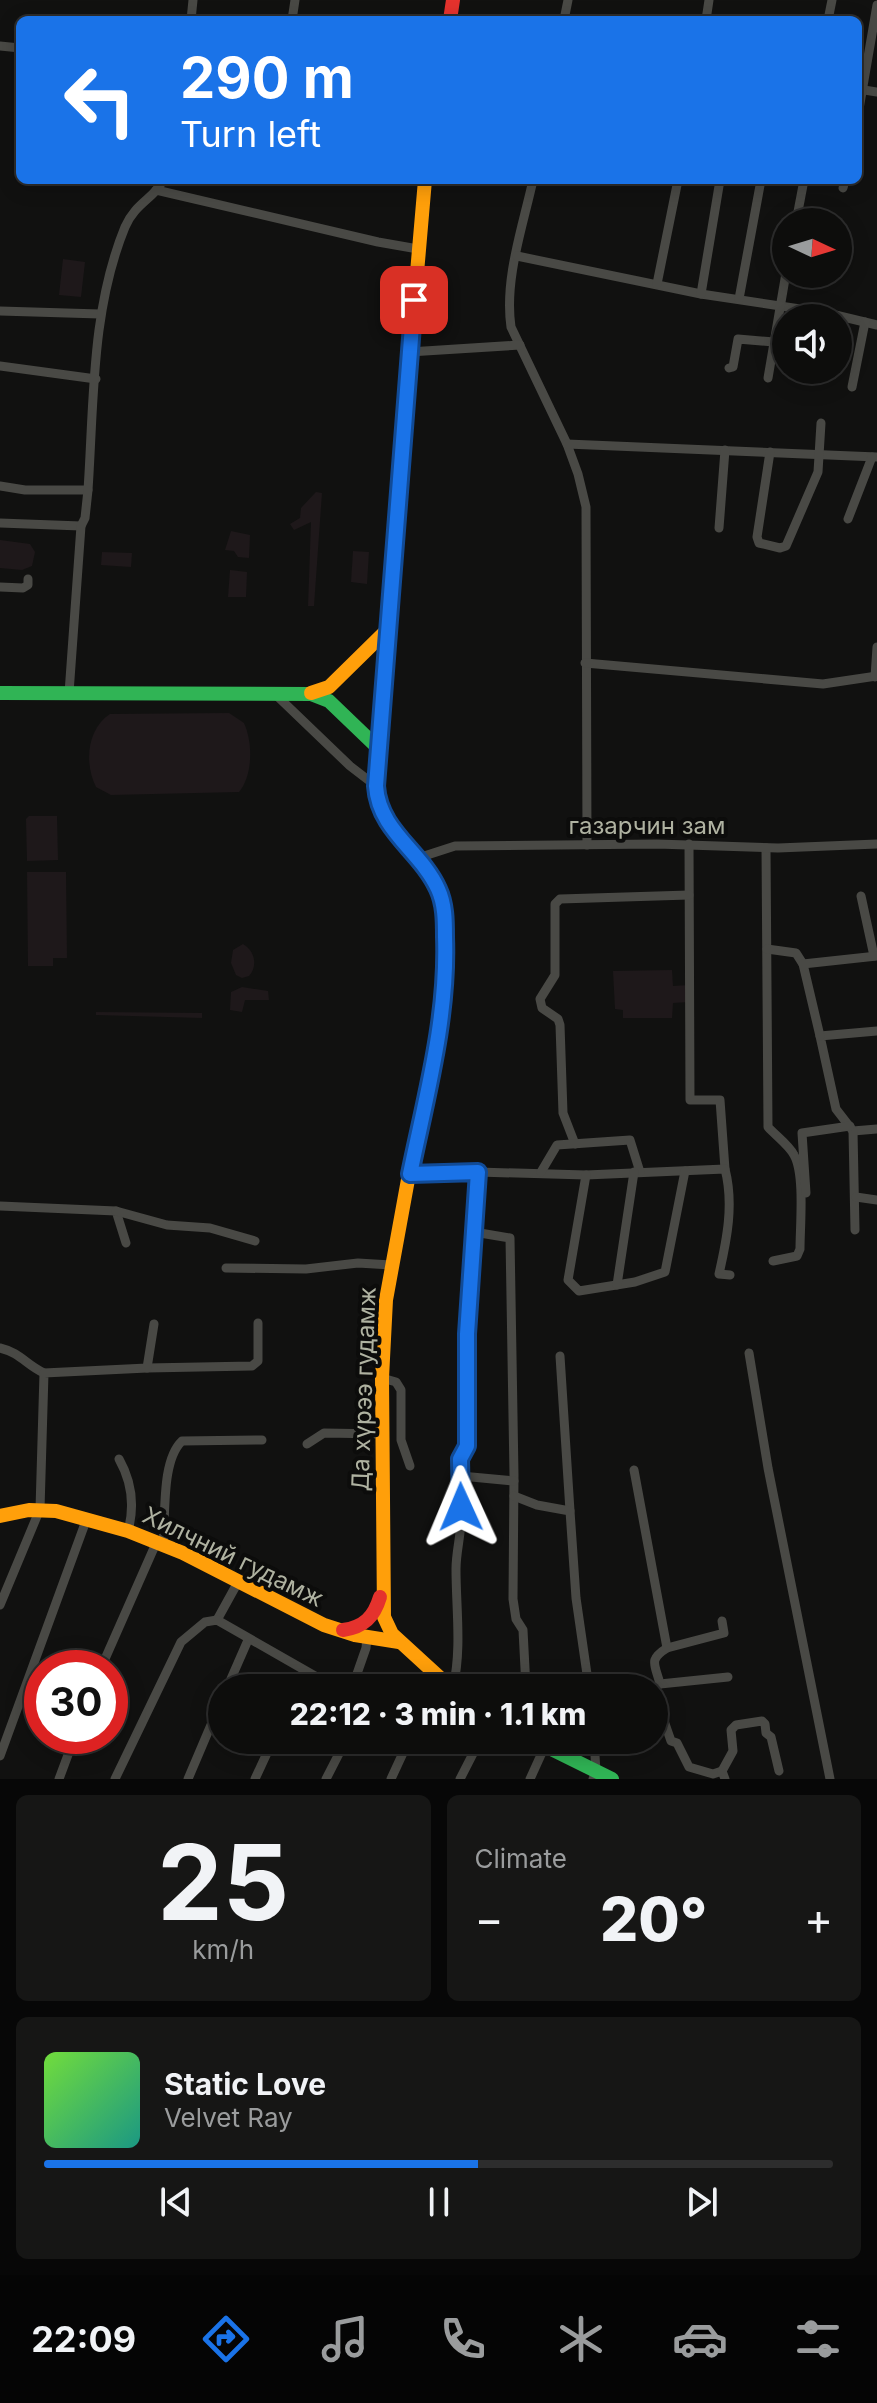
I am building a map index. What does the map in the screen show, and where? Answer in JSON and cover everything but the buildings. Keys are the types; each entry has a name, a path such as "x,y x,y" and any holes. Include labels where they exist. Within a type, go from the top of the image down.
{"main road":[{"name":"Да хүрээ гудамж","path":"425,184 386,631 376,786 384,817 437,886 442,899 446,950 438,1037 391,1265 384,1316 382,1589 379,1620 436,1674"},
{"path":"0,693 318,692 329,687 386,631"},
{"path":"305,693 329,701 378,748"},
{"name":"Хилчний гудамж","path":"0,1516 40,1509 87,1518 160,1542 309,1619 338,1630 399,1642"},
{"path":"338,1630 358,1628 379,1620"},
{"path":"558,1754 595,1775 612,1779"}],"street":[{"path":"862,80 877,5"},
{"path":"69,693 100,314 126,225 137,207 161,184 378,242 418,249"},
{"path":"532,184 509,312 511,327 567,444 578,474 586,516 587,845"},
{"path":"657,284 677,184"},
{"path":"701,294 719,184"},
{"path":"739,299 760,184"},
{"path":"799,208 803,184"},
{"path":"517,256 701,294 772,305"},
{"path":"0,311 100,314"},
{"path":"852,320 877,325"},
{"path":"852,387 865,322"},
{"path":"729,368 733,367 738,339 772,342"},
{"path":"409,352 520,345"},
{"path":"768,378 772,354"},
{"path":"0,366 96,379"},
{"path":"770,452 757,537 759,543 780,548 786,546 818,472 821,423"},
{"path":"567,444 875,457 848,519"},
{"path":"719,528 725,450"},
{"path":"0,486 25,490 88,490"},
{"path":"0,523 81,526"},
{"path":"0,587 23,588 28,585 28,579"},
{"path":"585,663 823,684 876,676 877,647"},
{"path":"275,694 350,766 376,786"},
{"path":"689,844 690,1100 720,1100 725,1169 730,1188 728,1230 719,1274 730,1275"},
{"name":"газарчин зам","path":"418,858 455,846 689,844 766,848 877,844"},
{"path":"766,848 768,1127 797,1159 801,1197 800,1249 797,1256 773,1261"},
{"path":"575,1144 563,1113 560,1025 558,1019 542,1008 540,999 555,975 555,904 560,899 689,895"},
{"path":"803,964 876,956 861,896"},
{"path":"767,949 796,953 803,964 836,1109 852,1129 855,1230"},
{"path":"820,1036 877,1031"},
{"path":"807,1235 802,1133 877,1129"},
{"path":"541,1172 557,1145 630,1140 637,1172 617,1285"},
{"path":"410,1174 541,1172 586,1175 725,1169"},
{"path":"586,1175 568,1280 579,1291 665,1272 685,1171"},
{"path":"455,1674 458,1663 457,1537 461,1526 460,1459 467,1446 467,1334 478,1172"},
{"path":"856,1197 877,1200"},
{"path":"0,1206 116,1211 167,1225 210,1228 255,1241"},
{"path":"116,1211 126,1243"},
{"path":"474,1232 510,1238 513,1599 516,1619 523,1630 525,1674"},
{"path":"226,1268 306,1269 358,1263 391,1265"},
{"path":"0,1348 22,1356 29,1366 44,1373 252,1366 258,1361 258,1323"},
{"path":"147,1368 154,1324"},
{"path":"749,1353 768,1468 830,1779"},
{"path":"560,1356 576,1598 587,1674"},
{"path":"0,1605 40,1509 44,1373"},
{"path":"382,1378 396,1382 401,1390 401,1440 410,1466"},
{"path":"307,1444 324,1433 383,1434"},
{"path":"109,1650 160,1542 169,1463 174,1449 182,1441 262,1440"},
{"path":"119,1459 129,1480 132,1497 128,1531"},
{"path":"634,1470 667,1648"},
{"path":"461,1476 514,1481"},
{"path":"514,1496 537,1505 570,1511"},
{"path":"0,1756 87,1518"},
{"path":"217,1620 238,1582"},
{"path":"115,1779 181,1642 205,1622 217,1620 310,1674"},
{"path":"654,1674 655,1655 667,1648 724,1633 722,1621"},
{"path":"357,1674 367,1637"},
{"path":"233,1674 248,1640"},
{"path":"668,1686 728,1677"},
{"path":"668,1734 671,1741 677,1743 689,1767 724,1775 733,1751 731,1730 736,1725 762,1721 771,1737 779,1771"},
{"path":"188,1779 208,1732"},
{"path":"59,1779 68,1754"},
{"path":"255,1779 267,1754"},
{"path":"326,1779 339,1754"},
{"path":"391,1779 403,1754"},
{"path":"460,1779 473,1754"},
{"path":"530,1779 536,1754"},
{"path":"594,1754 595,1775"}],"shaded area":[{"path":"63,259 85,262 81,297 59,295"},
{"path":"316,492 322,493 314,606 308,606 311,522 294,530 290,524 300,518 301,508"},
{"path":"231,531 250,535 249,558 238,557 234,551 225,550"},
{"path":"0,540 30,544 35,552 32,566 22,570 0,568"},
{"path":"353,551 369,552 367,584 351,582"},
{"path":"102,552 132,553 131,567 101,565"},
{"path":"230,570 247,572 246,597 228,597"},
{"path":"229,713 244,723 249,740 249,768 239,792 111,795 96,787 90,768 90,747 96,728 110,714"},
{"path":"29,816 57,816 58,860 27,861 26,819"},
{"path":"27,872 66,872 67,958 53,958 53,966 28,966"},
{"path":"243,944 253,955 254,963 249,976 242,978 236,975 231,963 233,950"},
{"path":"672,970 673,986 689,985 689,1002 673,1003 672,1018 623,1018 623,1010 615,1009 613,971"},
{"path":"242,987 268,991 269,1000 245,1000 242,1012 230,1010 231,992"},
{"path":"96,1012 202,1013 202,1018 96,1015"}],"traffic: fast":[{"path":"0,693 311,694 329,701 378,748"},
{"path":"561,1754 612,1779"}],"traffic: slow":[{"path":"387,621 425,184"},
{"path":"311,693 329,687 386,631"},
{"path":"409,1174 386,1300 382,1378 384,1617 392,1634 436,1674"},
{"path":"0,1516 29,1510 56,1511 128,1531 183,1553 324,1625 355,1635 399,1642"}],"traffic: jam":[{"path":"451,16 453,0"},
{"path":"387,621 376,786 384,817 437,886 444,916 446,950 440,1028 409,1174"},
{"path":"343,1630 367,1620 380,1597"}],"route":[{"path":"414,300 376,786 378,803 390,827 418,858 437,886 444,916 444,990 437,1046 410,1174 478,1172 467,1334 467,1446 460,1459 461,1507"}]}
